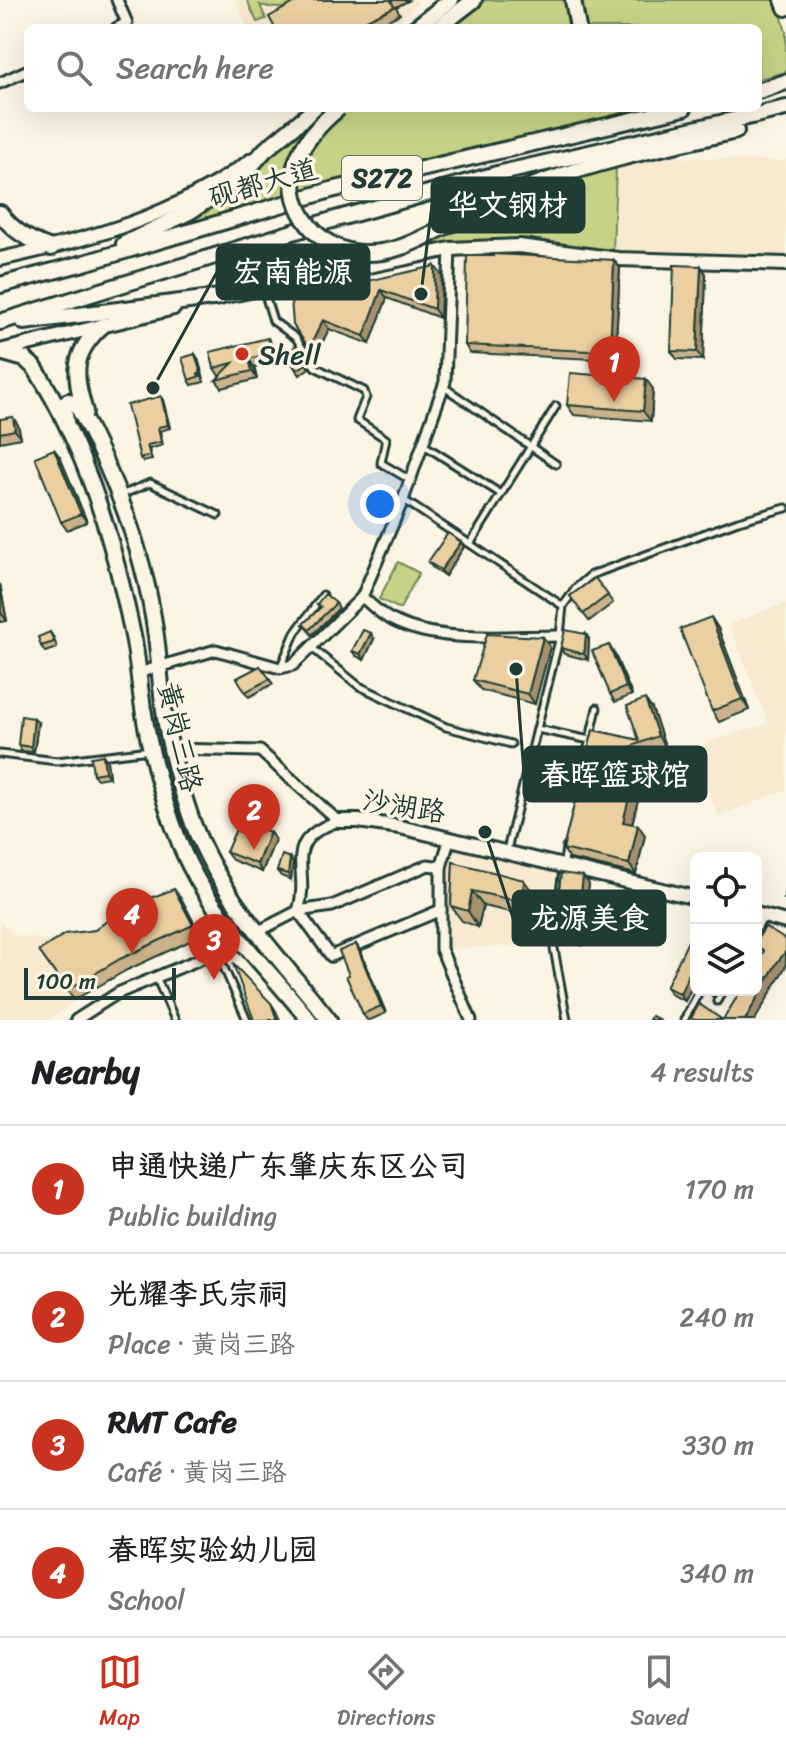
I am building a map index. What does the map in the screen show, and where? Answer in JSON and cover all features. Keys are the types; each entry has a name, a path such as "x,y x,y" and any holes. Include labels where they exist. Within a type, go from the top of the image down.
{"main road":[{"path":"417,24 439,0"},
{"path":"418,24 451,0"},
{"path":"443,24 474,0"},
{"path":"573,0 577,24"},
{"path":"783,0 786,8"},
{"path":"762,90 786,82"},
{"name":"砚都大道","path":"0,324 332,220 497,174 786,108"},
{"path":"84,263 189,212 234,182 265,150 311,112"},
{"path":"335,112 317,128 297,160 294,190 297,205 314,232 326,242 355,252 394,250 415,243 496,200 595,165 786,118"},
{"name":"砚都大道","path":"0,285 331,190 667,112"},
{"path":"0,213 11,227 27,239 51,248"},
{"path":"0,324 220,297"},
{"path":"91,431 76,368 85,345 102,326"},
{"name":"黄岗三路","path":"0,352 25,359 35,368 85,465 109,533 134,639 150,750 183,850 211,901 241,942 309,1020"},
{"path":"68,432 63,406 68,401 75,402 91,431"},
{"name":"黄岗三路","path":"91,431 120,496 144,579 156,635 171,749 191,817 214,867 238,908 329,1020"}],"street":[{"path":"117,0 125,24"},
{"path":"0,83 24,72"},
{"path":"0,259 126,227 179,205 221,181 265,150"},
{"path":"0,352 263,287 450,249 519,246 618,259 786,264"},
{"path":"138,673 216,650 280,668 293,665 362,597 403,500 444,387 450,249"},
{"path":"362,597 391,620 416,629 446,634 560,636"},
{"name":"沙湖路","path":"171,749 260,751 338,821 400,827 690,897"},
{"path":"298,911 303,895 299,853 313,833 338,821"},
{"path":"450,838 441,867 441,949 471,1020"},
{"path":"257,932 298,911 332,906 428,865 441,867"},
{"path":"298,911 331,956 441,910"},
{"path":"762,916 786,922"},
{"path":"76,1020 88,1016 118,993 241,942"}],"lane":[{"path":"263,287 273,321 296,338 315,367 364,391 366,397 357,420 386,439 381,463 410,480"},
{"path":"444,387 556,464"},
{"path":"470,544 556,406"},
{"path":"423,445 501,494"},
{"path":"120,496 150,483 218,515"},
{"path":"403,500 563,606"},
{"path":"507,851 560,636 563,606 576,588 591,575 738,521 786,508"},
{"path":"280,668 295,633 323,595"},
{"path":"311,647 359,686 446,727 511,744"},
{"path":"587,754 597,708"},
{"path":"537,729 590,740"},
{"path":"0,754 57,761 150,750"},
{"path":"567,1020 553,943 568,837"},
{"path":"217,952 247,1020"},
{"path":"156,976 175,1020"},
{"path":"684,1020 697,996"},
{"path":"717,1001 720,996"}],"shaded area":[{"path":"235,0 419,0 395,24 246,24"},
{"path":"669,157 786,159 786,259 613,253 616,167"},
{"path":"786,603 786,790 718,816 691,748 768,723 729,624"},
{"path":"454,846 555,871 548,944 446,949 446,866"},
{"path":"0,921 13,935 73,944 46,961 75,1000 51,1020 0,1020"}],"green space":[{"path":"247,0 311,0 286,7 260,5 266,19 257,22"},
{"path":"482,0 777,0 786,32 786,72 762,78 762,24 453,24"},
{"path":"335,112 642,112 167,229 260,165 313,118"},
{"path":"616,167 613,253 526,238 463,243 399,254 473,217 557,183"},
{"path":"398,562 419,573 400,609 379,599"}],"building":[{"path":"299,0 391,0 394,7 358,24 273,24 269,17"},
{"path":"493,254 614,260 610,352 465,345 467,256"},
{"path":"674,265 701,266 697,352 671,351"},
{"path":"435,266 434,309 381,290 364,336 323,320 309,348 293,325 291,298"},
{"path":"268,338 271,353 249,359 252,371 216,380 233,363 214,368 210,352"},
{"path":"295,347 306,364 297,370 285,354"},
{"path":"195,354 201,374 189,380 182,358"},
{"path":"570,373 646,379 643,411 567,405"},
{"path":"161,396 168,425 158,427 161,442 147,445 150,456 140,458 127,405"},
{"path":"13,417 15,430 0,433 0,419"},
{"path":"54,449 81,514 61,522 35,457"},
{"path":"448,533 461,542 441,570 428,562"},
{"path":"595,578 608,595 583,614 570,596"},
{"path":"325,594 336,603 309,630 303,624 321,607 317,604"},
{"path":"711,617 742,699 712,711 680,629"},
{"path":"363,630 371,633 360,654 352,651"},
{"path":"565,630 586,634 584,654 561,648"},
{"path":"50,632 54,642 41,646 38,637"},
{"path":"487,634 543,637 528,694 473,680"},
{"path":"609,645 626,687 610,694 592,651"},
{"path":"260,666 270,679 245,692 237,678"},
{"path":"645,699 658,736 627,748 635,774 623,822 638,825 629,864 563,849 593,730 639,740 627,706"},
{"path":"21,716 34,718 31,747 18,745"},
{"path":"103,755 105,772 93,774 91,757"},
{"path":"240,820 270,832 257,864 226,852"},
{"path":"282,855 290,858 288,874 277,871"},
{"path":"453,862 524,880 522,902 472,891 468,911 451,906"},
{"path":"561,873 583,876 576,937 554,935"},
{"path":"174,889 193,925 120,959 67,990 39,951 65,934 95,930 124,908"},
{"path":"765,927 786,940 786,951 762,989 762,932"},
{"path":"690,939 690,972 680,994 666,987"},
{"path":"356,944 381,1006 363,1014 339,951"},
{"path":"233,964 271,1003 277,1020 254,1020"},
{"path":"737,996 758,996 745,1020 723,1020"},
{"path":"699,1004 723,1020 694,1020 691,1018"}],"place":[{"name":"华文钢材","path":"421,294"},
{"name":"Shell","path":"242,354"},
{"name":"宏南能源","path":"153,388"},
{"name":"申通快递广东肇庆东区公司","path":"614,402"},
{"name":"春晖篮球馆","path":"516,669"},
{"name":"龙源美食","path":"485,832"},
{"name":"光耀李氏宗祠","path":"254,850"},
{"name":"春晖实验幼儿园","path":"132,954"},
{"name":"RMT Cafe","path":"214,980"}]}
